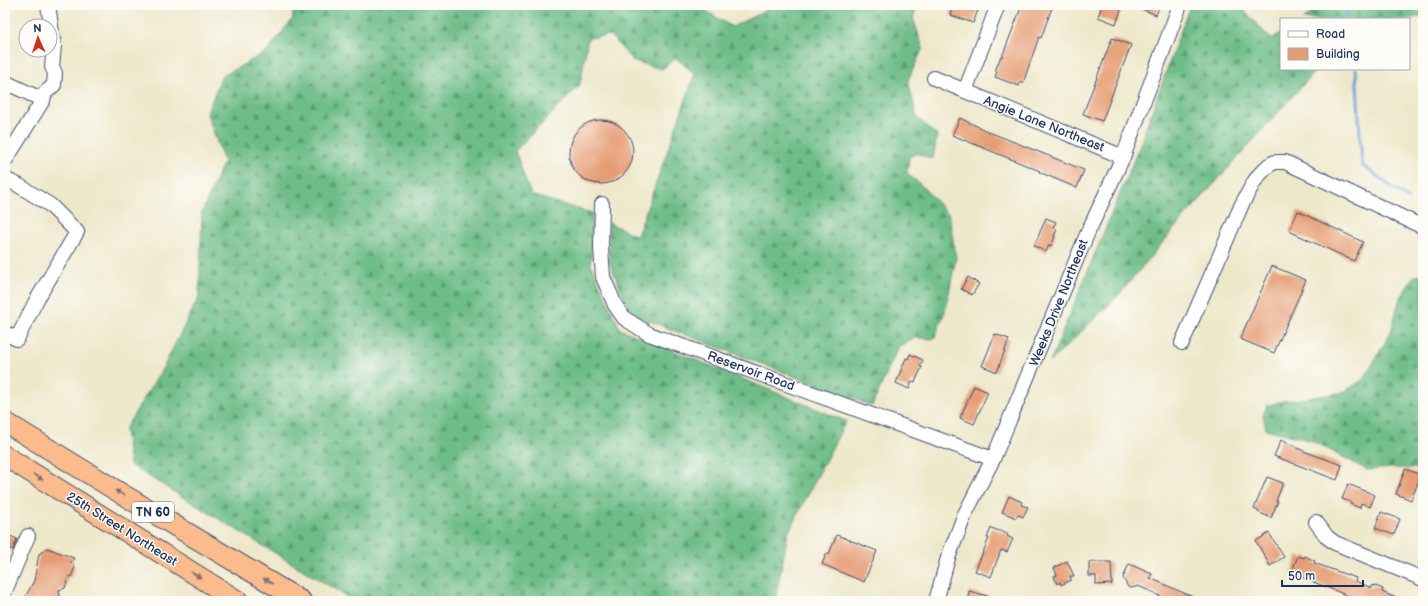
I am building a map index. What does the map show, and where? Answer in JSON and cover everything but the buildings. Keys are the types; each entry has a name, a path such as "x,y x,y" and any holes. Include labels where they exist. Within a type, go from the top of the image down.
{"highway":[{"name":"TN 60","path":"5,422 128,498 301,601"},
{"name":"25th Street Northeast","path":"5,456 238,601"}],"street":[{"path":"5,161 44,96 54,85 55,73 52,67 54,46 48,5"},
{"path":"965,91 998,5"},
{"name":"Weeks Drive Northeast","path":"936,601 948,558 965,514 993,459 1088,232 1123,157 1180,5"},
{"name":"Angie Lane Northeast","path":"934,78 1123,157"},
{"path":"5,82 44,96"},
{"path":"1182,343 1242,204 1258,175 1275,162 1285,162 1423,227"},
{"path":"5,179 18,185 50,205 77,232 36,301 16,339 5,333"},
{"name":"Reservoir Road","path":"602,204 601,248 603,277 607,290 624,318 637,327 649,334 993,459"},
{"path":"1316,522 1327,538 1335,543 1423,579"},
{"path":"5,591 28,536"}],"green space":[{"path":"292,5 697,5 732,27 772,7 772,5 918,5 913,18 923,48 908,80 917,118 937,135 933,159 917,153 909,157 907,173 921,185 949,215 956,258 945,312 934,339 914,338 899,346 872,406 631,314 609,261 609,223 637,236 695,74 676,58 662,69 633,61 610,35 588,38 580,85 515,151 531,195 592,213 591,265 620,329 846,421 788,533 775,601 354,601 130,465 125,429 164,366 199,297 202,212 224,162 207,113 221,77 268,51 293,18"},
{"path":"1190,5 1239,5 1271,39 1280,34 1280,70 1316,70 1180,222 1118,296 1050,362 1138,150"},
{"path":"1308,5 1423,5 1423,16 1410,18 1305,18 1311,14"},
{"path":"1423,274 1423,471 1413,468 1367,470 1313,441 1266,429 1263,415 1267,406 1282,401 1344,392 1364,379 1391,332 1399,301 1413,277"}],"waterway":[{"path":"1345,5 1348,18"},
{"path":"1356,70 1362,165 1408,199"}]}
